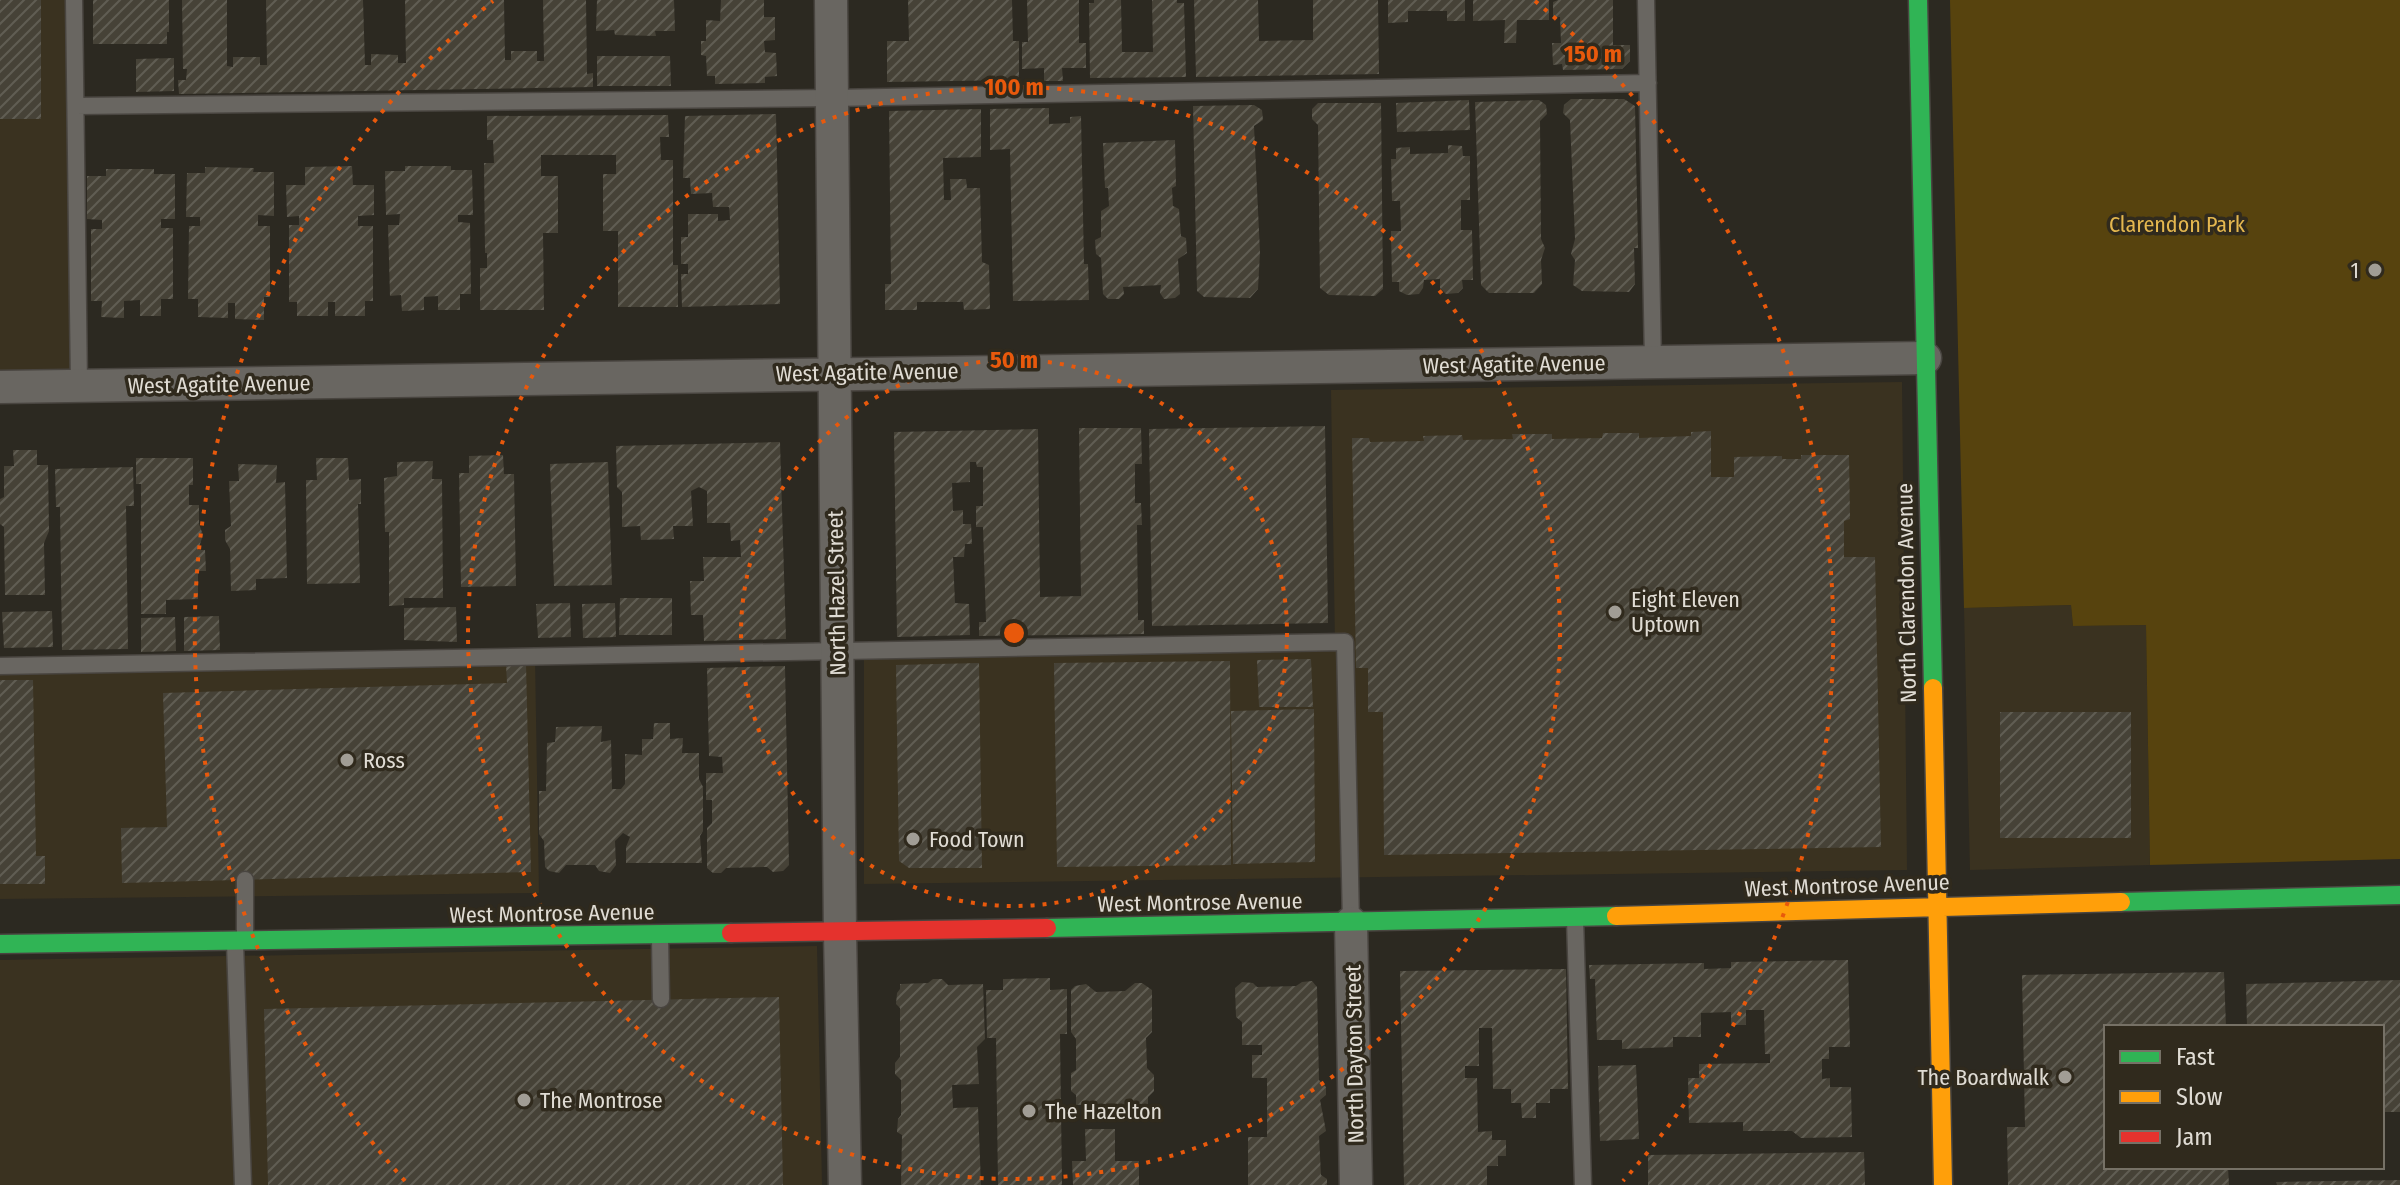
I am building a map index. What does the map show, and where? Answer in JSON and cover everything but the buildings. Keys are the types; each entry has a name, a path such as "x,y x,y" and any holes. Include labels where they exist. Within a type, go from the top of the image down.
{"main road":[{"name":"North Clarendon Avenue","path":"1918,0 1943,1185"},
{"name":"West Montrose Avenue","path":"0,944 1351,923 2400,895"}],"street":[{"name":"North Hazel Street","path":"831,0 845,1185"},
{"name":"West Agatite Avenue","path":"0,387 1925,358"},
{"name":"North Dayton Street","path":"1351,923 1356,1185"}],"lane":[{"path":"74,0 79,386"},
{"path":"1646,0 1653,362"},
{"path":"76,106 832,98 1648,83"},
{"path":"0,666 1345,642 1351,923"},
{"path":"243,1185 240,941 245,880"},
{"path":"1575,917 1583,1185"},
{"path":"660,935 661,999"}],"shaded area":[{"path":"0,0 70,0 75,388 0,389"},
{"path":"1902,382 1907,870 864,884 864,653 1335,646 1331,390"},
{"path":"2071,605 2073,626 2146,625 2150,865 1970,870 1964,608"},
{"path":"535,658 539,893 0,899 0,667"},
{"path":"817,946 822,1185 0,1185 0,960"}],"green space":[{"name":"Clarendon Park","path":"1950,0 2400,0 2400,859 2150,865 2146,625 2073,626 2071,605 1964,608"}],"traffic: fast":[{"path":"1918,0 1933,688"},
{"path":"2121,902 2400,895"},
{"path":"1047,928 1616,916"},
{"path":"0,944 731,933"}],"traffic: slow":[{"path":"1933,688 1943,1185"},
{"path":"1616,916 2121,902"}],"traffic: jam":[{"path":"731,933 1047,928"}],"place":[{"name":"1","path":"2375,270"},
{"name":"Eight Eleven Uptown","path":"1615,612"},
{"name":"Ross","path":"347,760"},
{"name":"Food Town","path":"913,839"},
{"name":"The Boardwalk","path":"2065,1077"},
{"name":"The Montrose","path":"524,1100"},
{"name":"The Hazelton","path":"1029,1111"}]}
